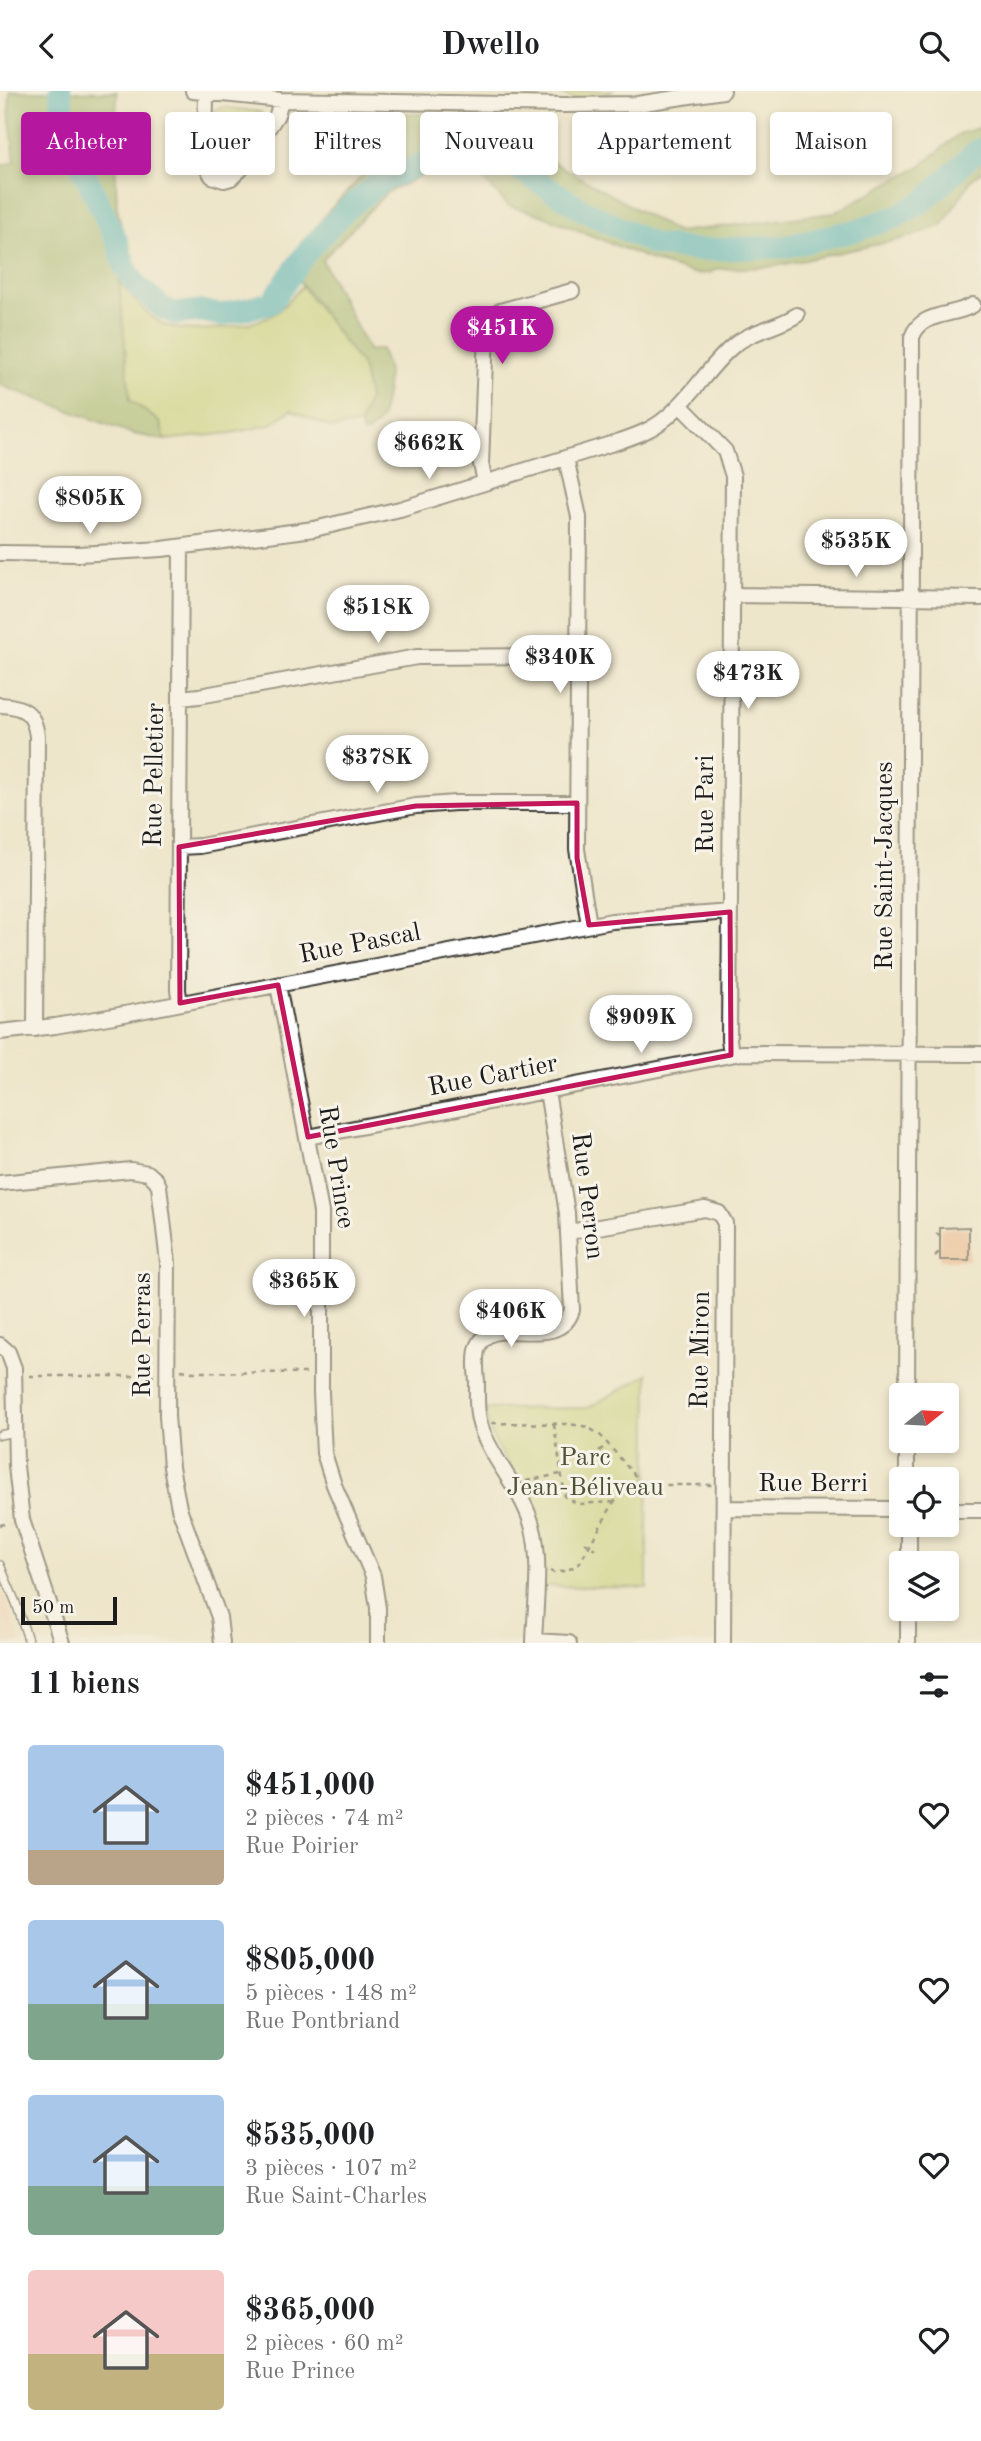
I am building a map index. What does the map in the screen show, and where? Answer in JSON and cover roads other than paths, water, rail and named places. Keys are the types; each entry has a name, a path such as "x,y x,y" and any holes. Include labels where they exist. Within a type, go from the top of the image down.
{"street":[{"path":"281,100 277,115 241,169 231,178 224,180 212,176 205,165 200,92 281,100 395,96 622,98 723,91"},
{"path":"485,482 481,464 487,326 494,315 507,308 572,291"},
{"name":"Rue Saint-Jacques","path":"907,1383 912,337 918,326 929,319 960,312 973,305"},
{"path":"0,553 88,554 181,547 314,529 400,509 639,434 659,424 680,405 734,345 781,325 797,315"},
{"name":"Rue Pari","path":"680,405 725,451 733,470 731,1055"},
{"path":"566,458 579,517 577,858 589,925"},
{"name":"Rue Pelletier","path":"180,1003 177,990 181,547"},
{"path":"732,595 981,598"},
{"path":"180,698 199,697 417,657 578,656"},
{"path":"0,705 18,706 28,712 34,722 37,736 34,1029"},
{"path":"179,847 200,846 429,804 577,803"},
{"name":"Rue Pascal","path":"0,1032 34,1029 180,1003 612,921 730,912"},
{"name":"Rue Prince","path":"278,985 323,1229 321,1403 324,1453 334,1485 373,1576 378,1608 378,1643"},
{"name":"Rue Cartier","path":"308,1137 731,1055 981,1054"},
{"name":"Rue Perron","path":"547,1091 569,1232 572,1310 561,1326 550,1330 489,1334 480,1342 477,1353 477,1402 481,1427 525,1507 532,1526 536,1571 534,1642 569,1643"},
{"name":"Rue Perras","path":"0,1183 131,1170 144,1171 156,1180 160,1192 168,1263 167,1416 171,1467 187,1531 215,1604 222,1643"},
{"name":"Rue Miron","path":"569,1232 705,1209 716,1211 723,1217 726,1235 723,1643"},
{"path":"0,1345 8,1352 14,1369 7,1434 22,1520 62,1643"},
{"name":"Rue Berri","path":"724,1508 889,1509"},
{"path":"959,1510 981,1510"},
{"path":"908,1621 908,1643"}],"lane":[{"path":"0,1565 3,1583 16,1604 29,1643"}],"waterway":[{"path":"60,91 65,120 84,172 118,244 125,267 136,285 163,308 176,314 201,311 221,315 271,303 306,253 343,213 380,182 437,157 465,155 515,167 583,210 655,245 697,250 784,247 857,230 896,217 924,201 981,149"}],"park label":[{"name":"Parc Jean-Béliveau","path":"585,1472"}]}
